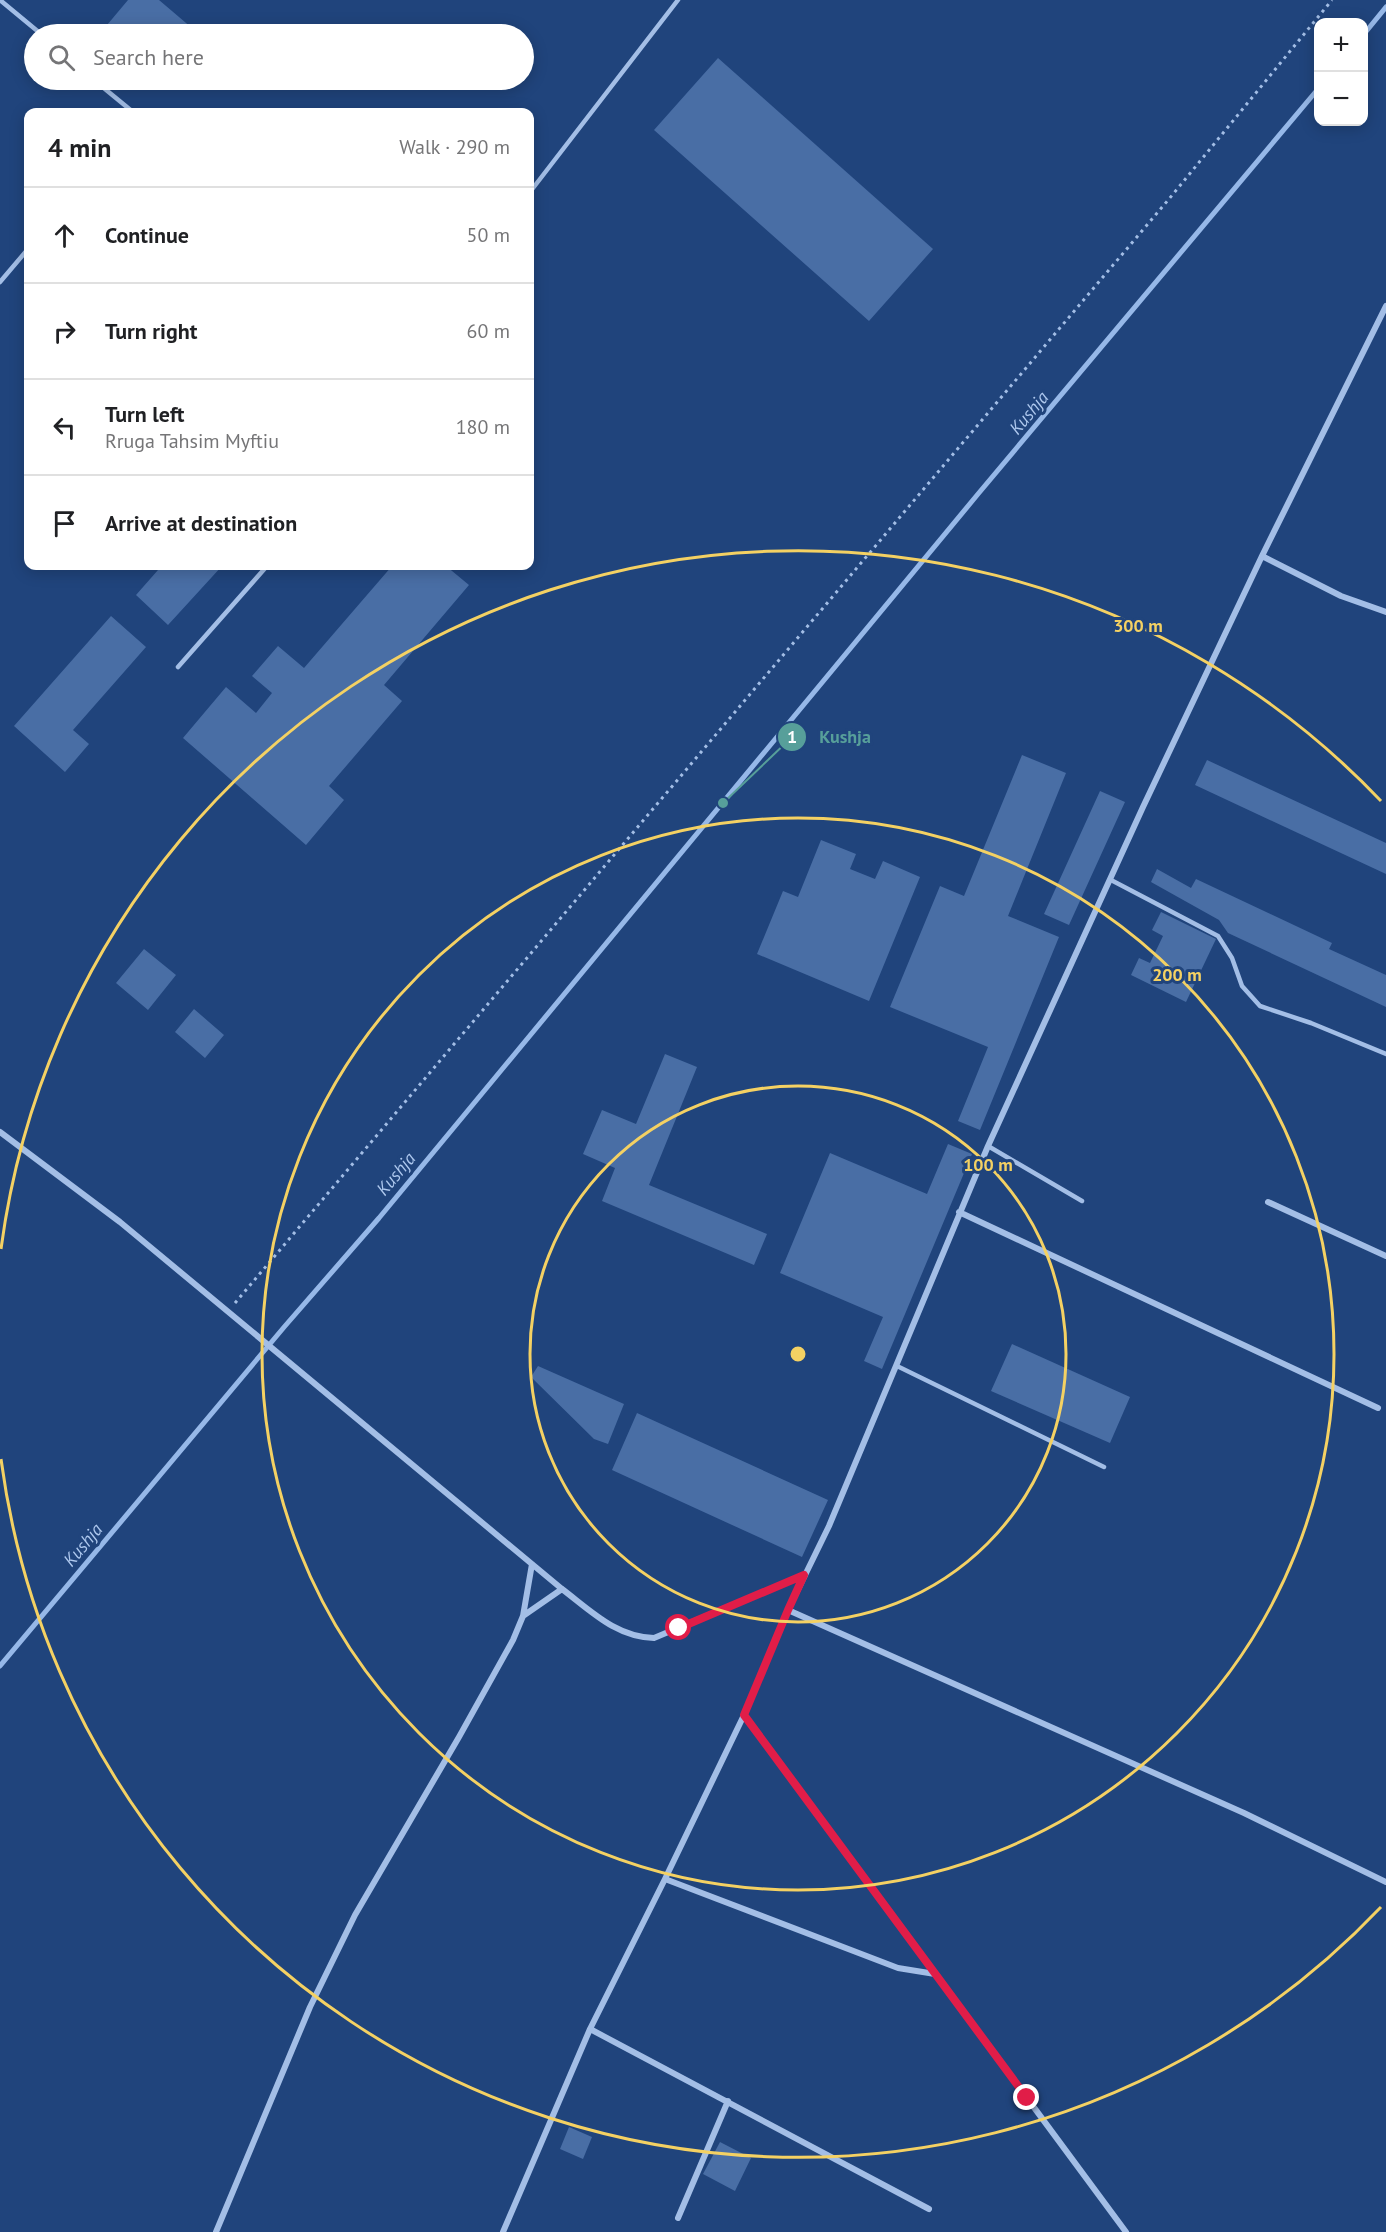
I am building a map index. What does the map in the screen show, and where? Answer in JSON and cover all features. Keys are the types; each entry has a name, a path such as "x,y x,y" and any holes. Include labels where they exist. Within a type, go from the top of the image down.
{"street":[{"path":"513,2232 504,2230 590,2029 744,1715 788,1610 830,1526 988,1146 1143,807 1262,556 1384,317 1386,306"},
{"path":"1262,556 1341,596 1386,612"},
{"path":"0,1132 120,1222 562,1589 615,1629 637,1638 654,1638 804,1575"},
{"path":"1268,1202 1386,1256"},
{"path":"959,1212 1378,1408"},
{"path":"216,2232 310,2007 355,1915 513,1640 523,1616 532,1563"},
{"path":"523,1616 562,1589"},
{"path":"788,1610 1245,1814 1386,1881"},
{"path":"744,1715 1126,2232"},
{"path":"665,1880 898,1968 935,1974"},
{"path":"590,2029 929,2209"},
{"path":"678,2218 728,2101"}],"lane":[{"path":"0,0 29,24"},
{"path":"534,187 678,0"},
{"path":"106,90 128,108"},
{"path":"0,282 24,254"},
{"path":"178,667 263,570"},
{"path":"1111,880 1218,936 1232,958 1242,986 1260,1006 1311,1023 1386,1054"},
{"path":"988,1146 1082,1201"},
{"path":"897,1366 1104,1467"}],"path":[{"path":"228,1311 1169,199 1332,0"}],"building":[{"path":"128,0 159,0 187,24 108,24"},
{"path":"718,58 933,249 869,321 654,130"},
{"path":"158,570 218,570 168,625 136,595"},
{"path":"389,570 451,570 469,585 384,685 402,701 329,786 344,800 306,845 183,738 226,687 256,713 272,693 252,676 278,646 304,668"},
{"path":"111,616 146,647 73,730 89,744 65,772 14,726"},
{"path":"1022,755 1066,773 1008,916 1059,937 980,1130 958,1121 988,1047 890,1007 940,886 964,896"},
{"path":"1207,760 1386,843 1386,874 1195,785"},
{"path":"1100,791 1125,802 1069,925 1044,914"},
{"path":"821,840 856,854 850,869 875,879 883,861 920,877 869,1001 757,954 783,891 798,897"},
{"path":"1157,869 1191,888 1196,879 1332,943 1329,949 1386,975 1386,1007 1228,933 1219,920 1151,882"},
{"path":"1161,912 1216,939 1186,1002 1131,975 1139,958 1150,963 1163,936 1152,930"},
{"path":"144,949 176,975 148,1010 116,983"},
{"path":"194,1009 224,1035 205,1058 175,1032"},
{"path":"665,1054 697,1067 649,1185 767,1234 754,1265 602,1201 615,1168 583,1154 602,1110 636,1124"},
{"path":"948,1144 972,1154 882,1369 864,1361 883,1317 780,1273 830,1153 927,1194"},
{"path":"1012,1344 1130,1397 1110,1443 991,1391"},
{"path":"538,1366 624,1404 608,1444 594,1439 531,1377"},
{"path":"637,1413 828,1500 802,1557 612,1470"},
{"path":"569,2127 592,2137 583,2159 560,2149"},
{"path":"720,2142 751,2158 735,2191 703,2174"}],"waterway":[{"name":"Kushja","path":"1368,29 1386,7"},
{"name":"Kushja","path":"0,1666 285,1326 379,1218 978,494 1314,94"}],"place":[{"name":"Kushja","path":"723,803"}],"route":[{"path":"679,1628 804,1575 744,1715 1027,2098"}]}
